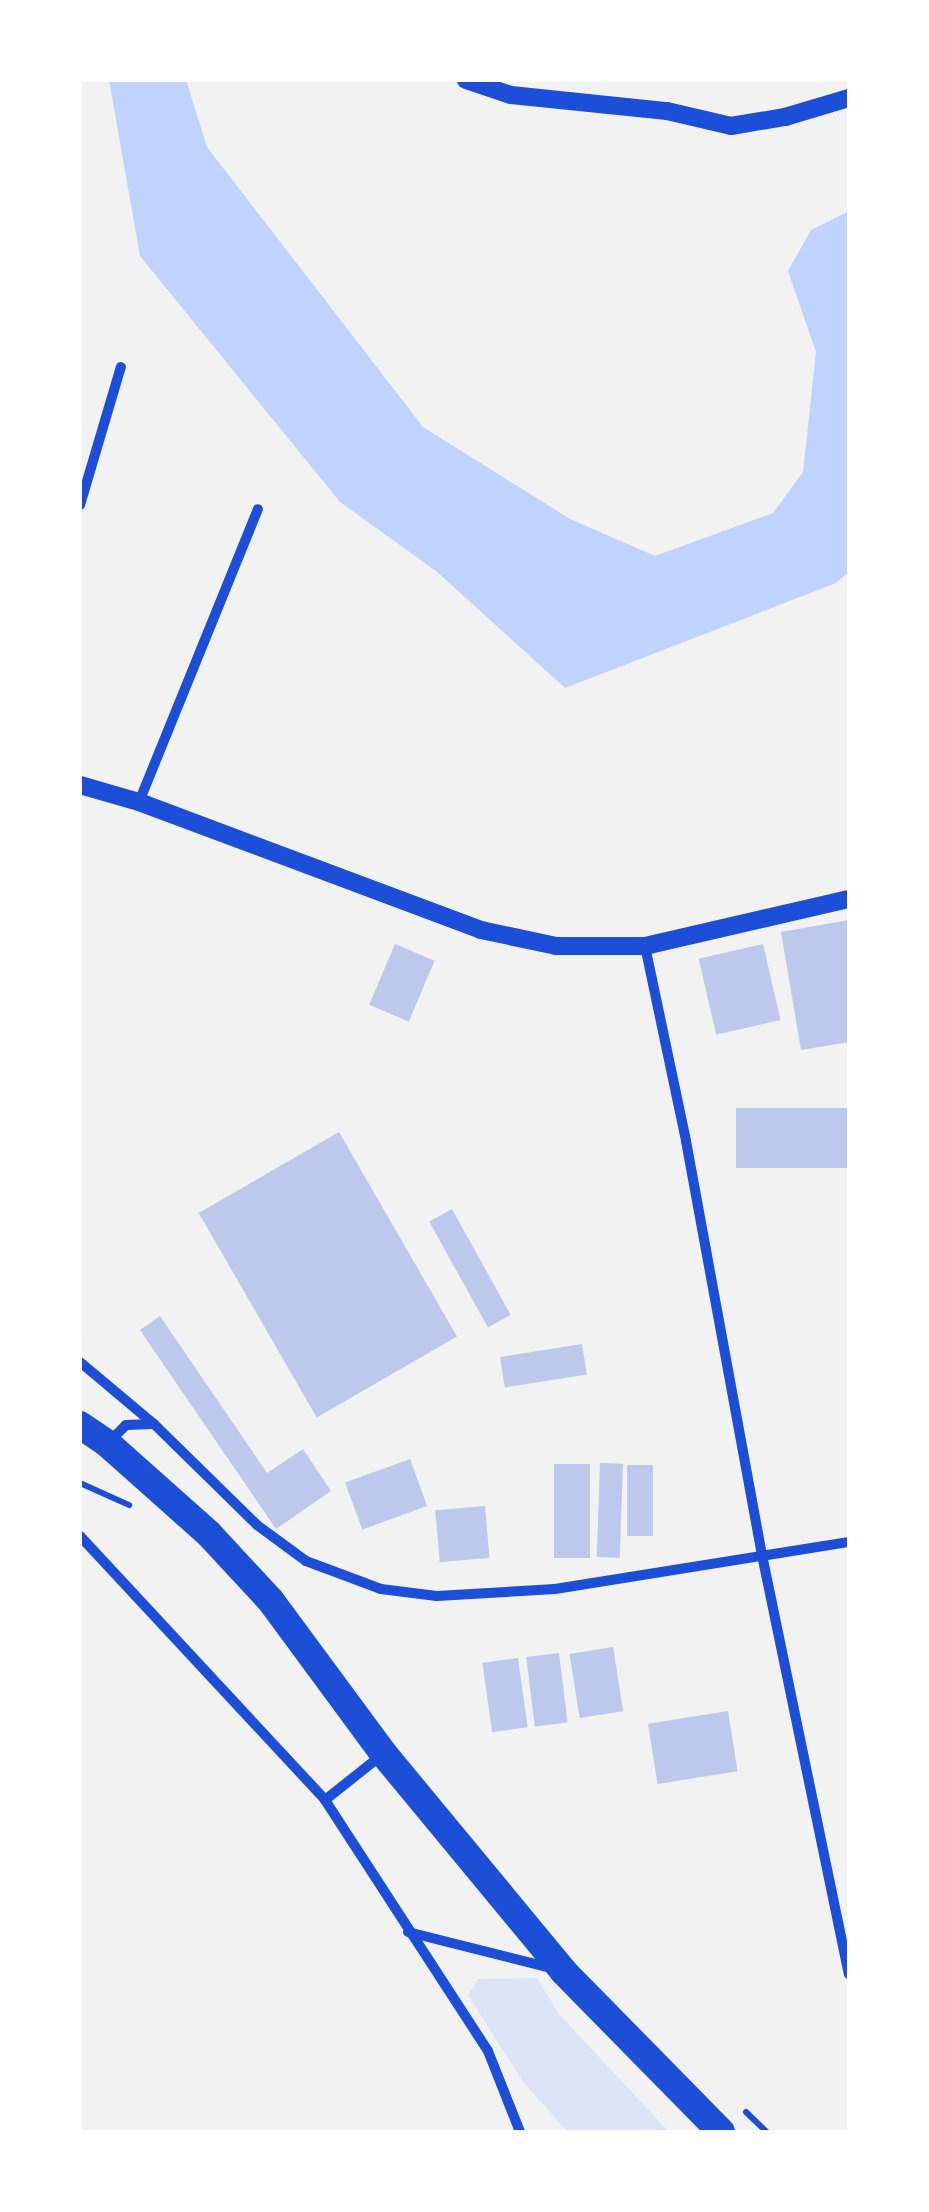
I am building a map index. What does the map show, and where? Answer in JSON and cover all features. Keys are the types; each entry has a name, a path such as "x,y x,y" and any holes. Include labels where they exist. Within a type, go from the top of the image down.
{"highway":[{"path":"80,1425 108,1444 209,1534 272,1601 383,1753 564,1972 721,2132"}],"street":[{"path":"466,80 511,95 667,111 731,126 785,117 849,98"},
{"path":"80,505 120,366"},
{"path":"139,802 258,509"},
{"path":"80,784 139,802 481,930 556,946 645,946 849,899"},
{"path":"645,946 686,1141 762,1555 849,1974"},
{"path":"80,1362 154,1424 258,1524 306,1561 380,1590 437,1596 555,1589 849,1542"},
{"path":"108,1444 126,1425 154,1424"},
{"path":"80,1536 325,1800 488,2050 520,2132"},
{"path":"325,1800 383,1753"},
{"path":"407,1931 564,1972"}],"shaded area":[{"path":"537,1978 559,2014 669,2132 568,2132 523,2082 468,1995 478,1979"}],"water":[{"path":"109,80 186,80 207,147 423,427 570,519 655,556 773,513 803,472 816,352 788,271 811,230 849,211 849,572 836,583 565,688 436,571 340,502 140,256"}],"building":[{"path":"849,920 849,1042 801,1050 781,932"},
{"path":"395,944 435,961 409,1022 369,1005"},
{"path":"763,944 781,1020 716,1035 699,959"},
{"path":"736,1108 849,1108 849,1168 736,1168"},
{"path":"339,1132 457,1336 317,1417 199,1213"},
{"path":"452,1209 511,1315 488,1327 429,1222"},
{"path":"160,1316 267,1473 303,1449 331,1491 276,1529 140,1330"},
{"path":"582,1344 587,1375 505,1388 500,1357"},
{"path":"410,1459 427,1506 362,1530 345,1483"},
{"path":"600,1463 623,1464 620,1558 597,1557"},
{"path":"554,1464 590,1464 590,1558 554,1558"},
{"path":"627,1465 653,1465 653,1536 627,1536"},
{"path":"485,1506 490,1558 440,1562 435,1510"},
{"path":"613,1647 623,1711 580,1718 570,1654"},
{"path":"559,1653 568,1722 535,1726 526,1657"},
{"path":"518,1658 528,1727 492,1732 482,1663"},
{"path":"728,1711 738,1771 658,1784 648,1724"}]}
